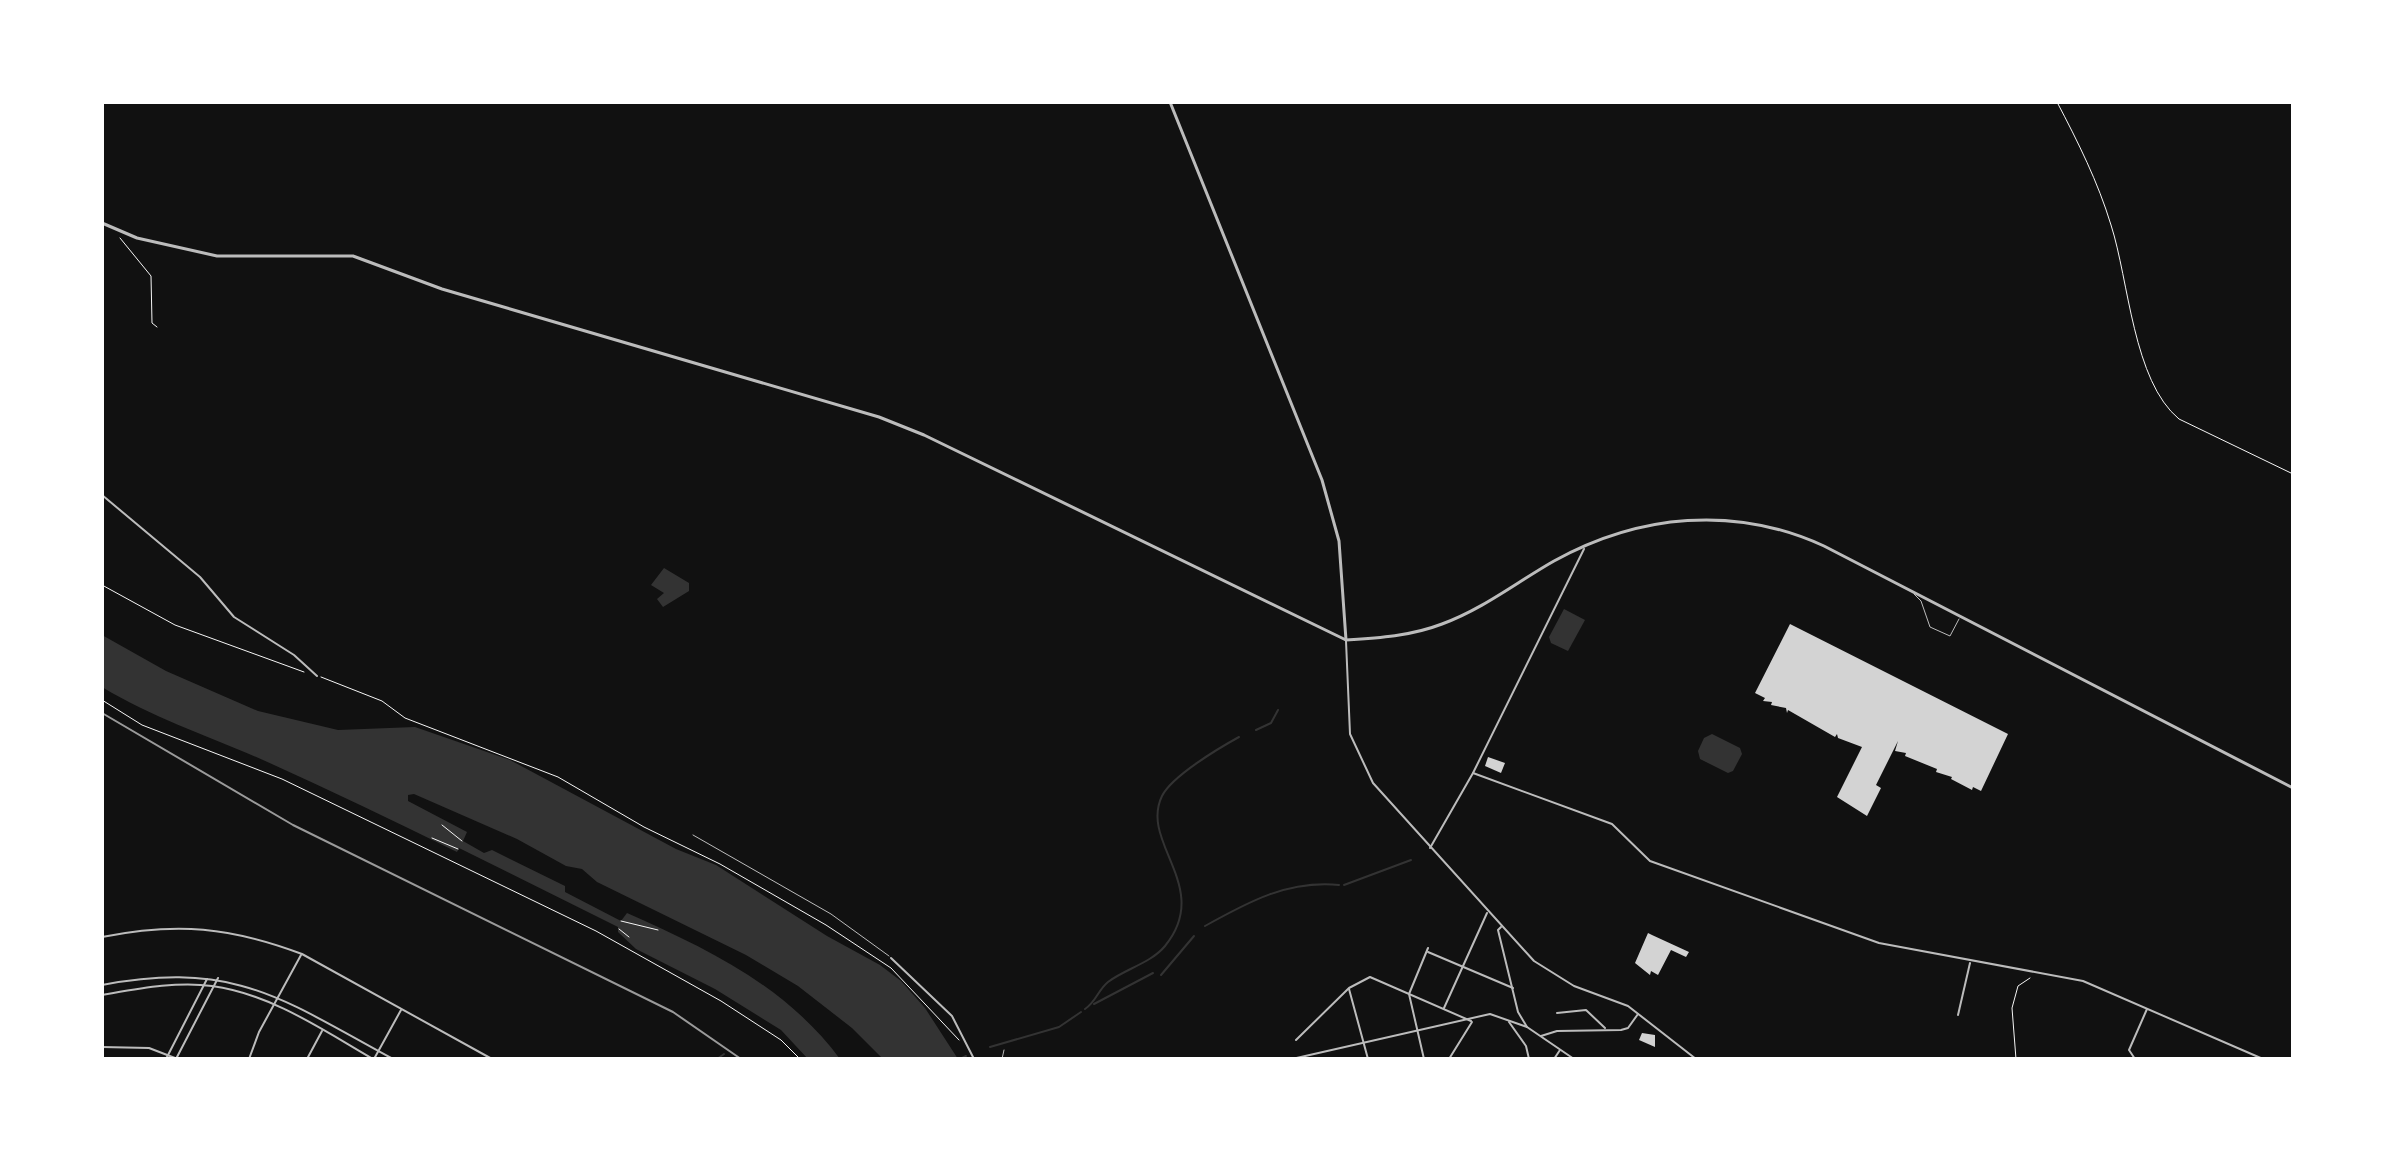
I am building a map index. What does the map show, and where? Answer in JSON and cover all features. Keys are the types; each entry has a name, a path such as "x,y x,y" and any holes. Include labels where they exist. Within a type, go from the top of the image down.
{"street":[{"path":"1170,102 1322,480 1339,541 1348,722 1353,746 1373,783 1522,950 1553,974 1638,1014 1696,1059"},
{"path":"102,223 118,232 217,256 353,256 442,289 894,422 1346,640 1400,636 1451,621 1586,544 1651,524 1700,518 1734,520 1799,534 2293,788"},
{"path":"102,495 200,577 234,617 294,655 317,676"},
{"path":"1430,848 1473,773 1586,544"},
{"path":"1473,773 1612,824 1650,861 1879,943 2083,981 2263,1059"},
{"path":"1444,1008 1488,913"},
{"path":"1501,927 1498,930 1518,1012 1527,1027"},
{"path":"102,937 167,929 214,928 269,942 302,954 492,1059"},
{"path":"1424,1059 1409,994 1428,950 1513,988"},
{"path":"249,1059 302,954"},
{"path":"891,958 952,1016 974,1059"},
{"path":"1958,1015 1971,962"},
{"path":"166,1059 207,977"},
{"path":"1296,1040 1349,988 1370,977 1472,1021"},
{"path":"102,1047 130,1045 176,1059 218,978"},
{"path":"102,985 149,979 218,978 279,997 393,1059"},
{"path":"102,995 215,986 275,1004 374,1059 401,1009"},
{"path":"1349,988 1368,1059"},
{"path":"2135,1059 2129,1050 2147,1008"},
{"path":"1557,1013 1586,1010 1606,1028"},
{"path":"1292,1059 1416,1029 1472,1021 1490,1014 1527,1027 1574,1059"},
{"path":"1540,1036 1549,1032 1628,1028 1638,1014"},
{"path":"1508,1019 1526,1046 1529,1059"},
{"path":"1449,1059 1472,1021"},
{"path":"307,1059 322,1030"},
{"path":"1554,1059 1560,1050"}],"lane":[{"path":"1909,590 1921,601 1930,627 1950,636 1960,617"},
{"path":"693,835 831,914 891,958"},
{"path":"1002,1059 1004,1050"}],"path":[{"path":"2057,102 2102,197 2150,377 2165,407 2179,419 2293,474"},
{"path":"118,232 151,276 152,323 157,327"},
{"path":"102,585 175,625 304,671"},
{"path":"317,676 382,701 405,718 558,777 644,827 720,864 891,968 961,1042"},
{"path":"102,700 142,725 282,779 596,931 721,1001 781,1040 800,1059"},
{"path":"442,825 462,841"},
{"path":"432,838 458,849"},
{"path":"621,921 658,930"},
{"path":"619,929 629,937"},
{"path":"2016,1059 2014,1000 2020,982 2038,971"}],"shaded area":[{"path":"664,568 689,583 689,591 663,607 657,599 664,593 651,585"},
{"path":"1564,609 1585,620 1568,651 1551,643 1549,637"},
{"path":"102,635 166,671 258,711 338,730 415,727 510,760 676,849 716,865 827,936 880,965 901,981 925,1008 958,1059 883,1059 852,1028 798,986 746,955 597,882 582,869 566,866 517,839 414,794 408,795 408,801 467,832 463,841 484,853 492,850 565,886 565,892 621,921 627,913 744,972 795,1010 840,1059 808,1059 781,1030 715,989 636,949 618,932 618,927 459,848 457,852 287,771 141,708 102,687"},
{"path":"1712,734 1740,748 1742,754 1733,771 1728,773 1700,759 1698,751 1704,738"}],"building":[{"path":"1790,624 2008,734 1981,791 1973,787 1972,790 1952,777 1936,772 1937,769 1905,756 1906,753 1895,751 1898,741 1876,785 1881,788 1867,816 1837,797 1862,747 1838,738 1837,734 1835,737 1788,710 1787,713 1786,708 1763,701 1765,698 1755,693"},
{"path":"1488,757 1505,763 1501,773 1485,766"},
{"path":"1648,933 1689,952 1686,957 1671,950 1658,975 1651,971 1650,975 1635,963"},
{"path":"1642,1033 1655,1035 1655,1047 1639,1040"}],"waterway":[{"path":"1256,730 1271,723 1278,710"},
{"path":"1085,1009 1108,982 1159,952 1178,925 1182,904 1179,885 1157,814 1162,796 1185,771 1239,737"},
{"path":"1344,885 1411,860"},
{"path":"1205,926 1253,901 1286,889 1320,884 1339,885"},
{"path":"1161,975 1194,936"},
{"path":"1094,1004 1153,973"},
{"path":"990,1047 1059,1027 1081,1012"},
{"path":"717,1059 724,1054"},
{"path":"960,1059 966,1056"}],"railway":[{"path":"102,713 293,825 673,1012 741,1059"}]}
